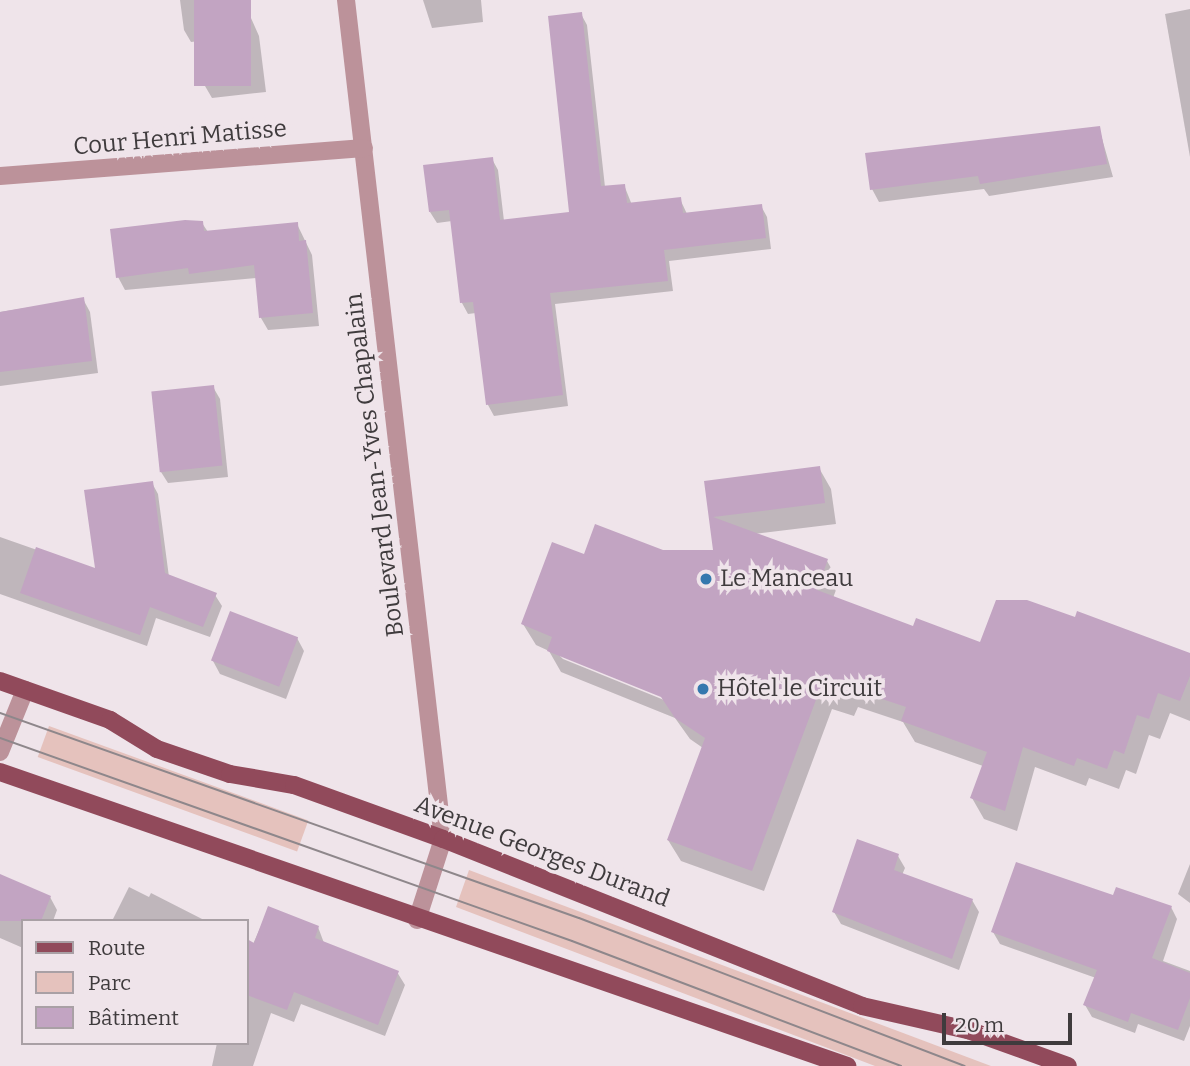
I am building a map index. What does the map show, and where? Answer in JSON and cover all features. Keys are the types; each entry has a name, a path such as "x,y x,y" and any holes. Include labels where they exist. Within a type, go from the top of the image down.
{"main road":[{"name":"Avenue Georges Durand","path":"0,681 110,720 157,749 230,774 294,785 443,839 862,1006 968,1030 1068,1066"},
{"path":"0,772 417,920 847,1066"}],"street":[{"name":"Boulevard Jean-Yves Chapalain","path":"346,0 443,839 417,920"},
{"name":"Cour Henri Matisse","path":"0,176 364,148"},
{"path":"0,752 25,690"}],"green space":[{"path":"49,726 308,820 297,851 38,757"},
{"path":"469,870 991,1066 875,1066 456,907"}],"building":[{"path":"194,0 251,0 251,86 194,86"},
{"path":"582,12 601,186 625,184 627,203 681,197 683,213 762,204 766,238 664,250 668,281 550,293 563,395 486,405 473,302 460,303 449,210 429,212 423,165 493,157 500,220 569,212 548,16"},
{"path":"1100,126 1107,164 980,184 978,176 870,190 865,153"},
{"path":"185,220 203,221 204,231 298,222 299,241 306,240 313,313 259,318 254,265 189,274 188,268 116,278 110,229"},
{"path":"84,297 92,361 0,372 0,312"},
{"path":"214,385 222,466 160,472 151,392"},
{"path":"820,466 825,503 713,517 828,559 817,590 913,626 916,618 980,642 996,600 1027,600 1075,617 1077,611 1190,653 1190,676 1180,701 1158,693 1149,719 1137,715 1124,754 1114,750 1107,769 1077,758 1074,766 1023,747 1005,811 970,798 987,752 901,721 906,707 846,687 842,696 820,689 752,871 667,840 705,738 675,718 661,697 547,651 552,637 521,624 552,542 584,554 595,524 663,550 713,550 704,481"},
{"path":"153,481 165,573 217,593 203,627 150,607 140,635 20,593 36,547 95,568 84,490"},
{"path":"230,611 298,637 279,687 211,660"},
{"path":"857,839 899,854 894,870 973,899 952,959 832,912"},
{"path":"1016,862 1113,895 1116,887 1172,906 1152,958 1190,973 1190,998 1178,1030 1131,1013 1128,1022 1083,1005 1097,970 991,932"},
{"path":"0,874 51,896 42,919 0,921"},
{"path":"268,906 319,926 315,938 399,971 378,1025 294,992 287,1010 248,995 248,940 254,943"}],"tram line":[{"path":"0,713 579,918 965,1066"},
{"path":"0,738 572,941 901,1066"}],"place":[{"name":"Le Manceau","path":"706,579"},
{"name":"Hôtel le Circuit","path":"703,689"}]}
